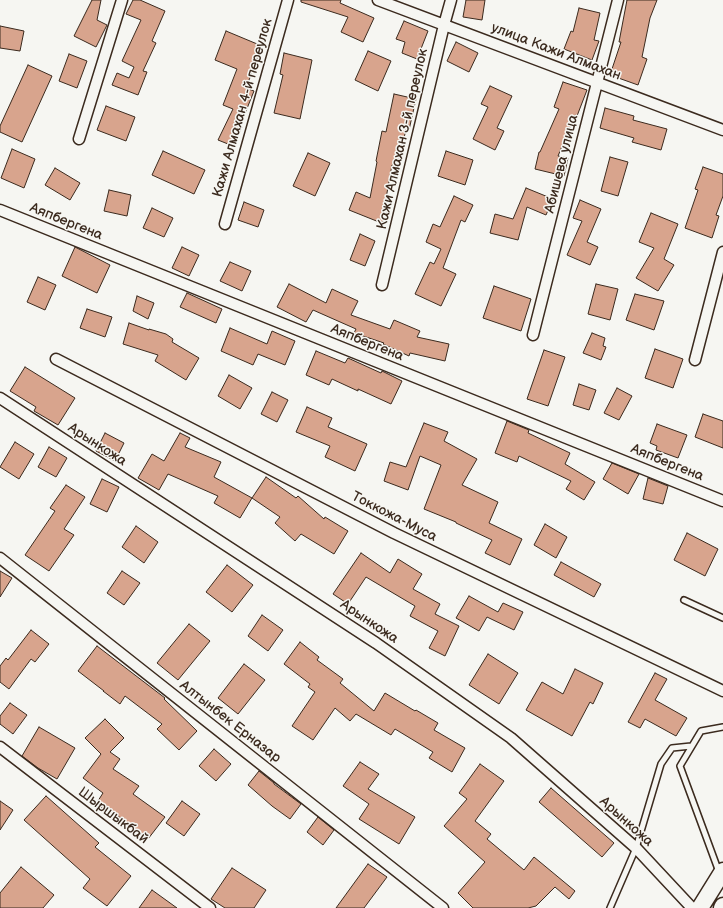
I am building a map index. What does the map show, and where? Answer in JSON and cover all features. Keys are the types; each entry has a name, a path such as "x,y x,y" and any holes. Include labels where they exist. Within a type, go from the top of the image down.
{"main road":[{"path":"700,908 722,873"}],"street":[{"path":"79,139 122,0"},
{"name":"Кажи Алмахан 4-й переулок","path":"225,224 288,0"},
{"name":"улица Кажи Алмахан","path":"378,0 723,130"},
{"name":"Кажи Алмахан 3-й переулок","path":"382,285 451,0"},
{"name":"Абишева улица","path":"533,334 618,0"},
{"name":"Аяпбергена","path":"0,210 723,501"},
{"path":"695,360 723,252"},
{"name":"Токкожа-Муса","path":"56,359 394,533 723,691"},
{"name":"Арынкожа","path":"0,398 376,643 511,738 636,848 692,908"},
{"name":"Алтынбек Ерназар","path":"0,558 443,908"},
{"name":"Шыршыкбай","path":"0,747 210,908"}],"lane":[{"path":"684,600 723,618"},
{"path":"722,873 680,766 701,731 723,727"},
{"path":"610,908 636,848 661,764 672,748 691,746"}],"building":[{"path":"92,0 101,0 97,20 107,25 96,47 74,36"},
{"path":"133,0 140,0 165,11 152,41 156,43 143,71 147,72 138,95 112,85 117,73 129,78 134,67 122,61 141,20 126,14"},
{"path":"301,0 341,0 340,3 374,18 363,42 341,32 348,17 301,2"},
{"path":"466,0 485,0 482,20 463,17"},
{"path":"627,0 657,0 650,18 642,57 647,59 638,85 610,75 621,42 619,42"},
{"path":"579,8 600,13 594,40 599,41 592,60 564,49 571,31 573,32"},
{"path":"404,21 428,31 417,59 402,53 405,42 396,39"},
{"path":"0,26 24,31 20,51 0,48"},
{"path":"226,31 262,46 246,88 254,91 240,126 242,127 233,146 218,140 233,109 223,105 237,69 215,60"},
{"path":"456,42 478,53 469,72 447,61"},
{"path":"368,51 391,61 378,91 355,80"},
{"path":"284,53 312,60 300,119 274,113 283,75 280,74"},
{"path":"69,54 87,61 77,88 59,81"},
{"path":"28,65 52,76 22,142 0,132 0,126"},
{"path":"563,82 587,90 577,116 575,115 558,156 568,158 564,176 535,169 539,152 559,109 554,107"},
{"path":"490,86 512,96 497,128 504,131 495,150 473,139 488,107 481,104"},
{"path":"394,94 416,99 409,130 406,129 398,166 392,165 385,204 390,206 383,222 379,222 349,210 356,192 370,198 382,131 386,132"},
{"path":"106,106 135,117 126,141 97,130"},
{"path":"605,108 634,116 633,120 667,129 661,150 632,142 634,138 600,128"},
{"path":"12,149 35,159 24,188 1,178"},
{"path":"163,151 205,170 194,194 152,175"},
{"path":"446,151 473,160 465,185 438,176"},
{"path":"308,153 330,163 315,196 293,186"},
{"path":"610,157 628,162 618,196 601,191"},
{"path":"703,167 723,174 723,196 716,215 719,216 712,238 685,228 698,190 695,189"},
{"path":"55,168 80,183 70,200 45,185"},
{"path":"526,188 553,199 546,215 527,207 518,240 490,233 495,214 513,219"},
{"path":"109,190 131,195 127,216 104,211"},
{"path":"454,196 473,205 465,222 461,220 443,268 456,274 441,306 415,294 430,262 434,264 441,249 426,242 433,224 440,227"},
{"path":"580,200 601,209 587,242 598,247 590,265 567,255 582,221 573,218"},
{"path":"244,202 264,210 258,227 238,220"},
{"path":"152,208 173,218 164,237 143,228"},
{"path":"651,213 678,224 664,259 674,265 658,291 636,278 654,248 639,242"},
{"path":"360,234 375,241 365,266 350,260"},
{"path":"75,247 110,265 97,293 62,276"},
{"path":"182,247 199,255 189,276 172,268"},
{"path":"230,262 251,271 242,291 220,281"},
{"path":"38,277 56,285 45,310 27,302"},
{"path":"289,284 326,303 332,289 358,301 351,315 390,329 394,320 420,331 417,337 449,344 445,361 410,353 409,356 383,344 384,343 354,333 356,329 313,310 306,322 277,307"},
{"path":"596,284 618,289 610,320 588,314"},
{"path":"494,286 531,299 521,331 483,318"},
{"path":"187,293 222,309 216,323 180,307"},
{"path":"635,294 664,301 654,330 626,320"},
{"path":"137,296 154,303 148,319 133,311"},
{"path":"87,309 112,317 105,337 80,328"},
{"path":"129,323 166,334 173,339 172,342 199,358 186,380 155,361 158,355 123,344"},
{"path":"230,328 267,344 272,331 295,341 285,365 258,354 253,365 221,351"},
{"path":"592,333 605,338 603,346 606,347 601,360 583,353"},
{"path":"655,349 683,359 673,388 645,378"},
{"path":"544,350 565,357 548,406 527,399"},
{"path":"316,351 345,363 348,358 381,373 382,371 402,381 391,404 332,379 329,385 306,375"},
{"path":"25,367 75,398 58,425 34,411 36,407 10,391"},
{"path":"229,375 252,388 240,409 218,396"},
{"path":"579,384 596,390 589,410 573,405"},
{"path":"617,388 632,396 619,420 604,413"},
{"path":"272,392 288,400 277,422 261,414"},
{"path":"307,407 332,418 328,427 367,444 355,471 325,457 330,446 296,432"},
{"path":"703,414 723,421 723,448 695,437"},
{"path":"507,421 529,430 528,433 570,453 565,464 595,482 584,500 566,489 571,481 519,456 517,462 495,453"},
{"path":"424,423 448,432 444,441 477,459 462,485 498,502 489,523 522,539 510,565 485,553 492,540 456,522 424,509 441,465 420,456 408,490 384,481 390,462 406,467"},
{"path":"657,424 687,435 678,458 656,450 657,446 650,443"},
{"path":"105,433 124,443 115,461 96,451"},
{"path":"180,433 190,438 185,447 221,462 214,477 252,498 240,518 214,503 218,496 168,474 159,490 138,478 152,454 164,461"},
{"path":"15,442 34,454 19,479 0,467"},
{"path":"49,447 67,458 56,477 38,467"},
{"path":"612,463 639,474 628,494 603,479"},
{"path":"266,477 296,498 298,496 324,519 325,517 348,531 334,554 301,534 295,541 275,523 280,517 252,498"},
{"path":"648,478 668,486 663,504 643,499"},
{"path":"102,479 119,487 107,512 90,504"},
{"path":"66,485 85,497 64,529 74,535 49,571 25,555 55,511 50,508"},
{"path":"545,524 567,537 556,558 534,545"},
{"path":"136,526 158,542 144,563 122,547"},
{"path":"687,533 718,549 705,576 674,560"},
{"path":"361,553 390,573 398,559 422,574 413,589 440,604 435,614 459,626 445,656 429,648 438,631 410,616 415,606 366,577 348,604 333,594"},
{"path":"561,562 601,584 594,597 554,575"},
{"path":"227,565 253,585 232,612 206,592"},
{"path":"0,571 12,578 0,597"},
{"path":"122,571 140,583 124,605 107,593"},
{"path":"469,596 498,612 503,603 523,612 514,630 487,617 479,631 456,618"},
{"path":"262,615 283,630 268,651 248,636"},
{"path":"189,624 210,641 178,680 157,663"},
{"path":"31,630 49,644 35,662 31,659 9,689 0,682 0,666 6,658 8,660"},
{"path":"300,642 319,657 317,660 343,679 340,683 374,711 385,693 438,723 434,730 465,748 452,772 429,758 433,752 395,729 391,735 356,714 350,721 335,708 313,740 292,726 315,692 308,687 310,684 284,664"},
{"path":"97,646 165,698 164,699 197,731 179,750 157,729 162,724 125,696 120,704 78,671"},
{"path":"488,654 518,673 499,704 469,685"},
{"path":"244,664 265,680 238,714 218,698"},
{"path":"575,669 603,683 593,704 590,702 572,736 526,710 542,682 563,694"},
{"path":"655,673 667,679 655,700 687,718 676,736 645,719 640,728 628,722"},
{"path":"10,703 27,715 13,734 0,724 0,716"},
{"path":"105,719 124,738 110,752 120,759 113,769 139,786 133,794 165,817 148,839 118,816 117,818 96,804 103,793 83,778 101,754 85,738"},
{"path":"39,727 75,748 57,779 38,768 22,756"},
{"path":"214,749 231,764 216,781 199,766"},
{"path":"360,762 379,774 368,789 415,817 399,844 359,819 369,804 343,786"},
{"path":"480,764 504,781 475,821 491,834 487,839 524,870 534,857 575,891 569,899 555,887 536,906 528,908 473,908 458,893 485,862 444,826 467,799 459,793"},
{"path":"259,771 301,804 290,819 272,806 248,785"},
{"path":"551,788 614,843 602,857 539,802"},
{"path":"46,796 99,843 95,847 131,876 107,906 83,888 90,879 24,820"},
{"path":"0,801 13,810 0,830"},
{"path":"182,801 200,814 184,836 166,823"},
{"path":"318,817 334,830 323,845 307,832"},
{"path":"368,864 387,877 364,908 336,908"},
{"path":"21,867 54,895 43,908 0,908 0,893"},
{"path":"232,868 266,890 254,908 225,908 211,899"},
{"path":"152,890 177,908 139,908"}]}
